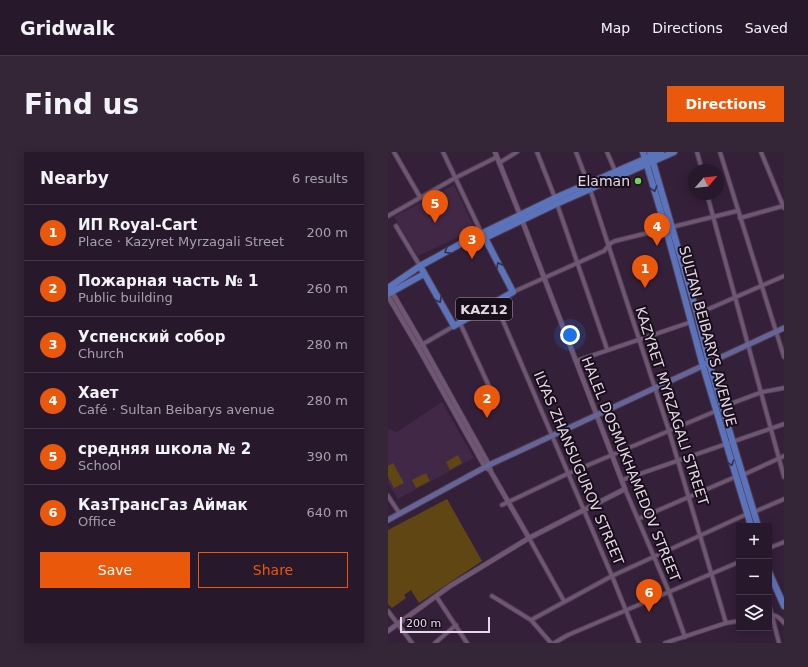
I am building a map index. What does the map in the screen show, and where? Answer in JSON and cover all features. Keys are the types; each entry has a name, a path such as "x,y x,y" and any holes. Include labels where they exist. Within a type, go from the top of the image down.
{"main road":[{"name":"SULTAN BEIBARYS AVENUE","path":"643,152 650,158 669,228 678,274 703,366 725,444 750,523"},
{"path":"389,292 420,266 521,217 616,175 661,152"},
{"path":"650,158 674,152"},
{"name":"SULTAN BEIBARYS AVENUE","path":"669,228 685,272 709,362 757,523"},
{"name":"KAZ12","path":"420,266 457,325 513,292 483,236"},
{"path":"678,274 685,272"},
{"path":"389,292 424,274"},
{"path":"388,520 487,466 784,328"},
{"path":"772,579 784,606"}],"street":[{"path":"394,152 420,197"},
{"path":"443,152 483,236"},
{"path":"499,162 517,152"},
{"path":"536,152 556,201 607,349"},
{"name":"KAZYRET MYRZAGALI STREET","path":"576,152 589,186 669,431 726,624"},
{"path":"607,152 616,175"},
{"path":"697,152 700,164"},
{"path":"720,152 737,211 777,331 784,357"},
{"path":"740,218 783,207 761,152"},
{"path":"389,214 456,178 496,154"},
{"name":"HALEL DOSMUKHAMEDOV STREET","path":"496,154 625,489 685,637"},
{"path":"708,200 784,477"},
{"path":"513,292 604,251 608,246 615,242 737,211"},
{"path":"396,226 420,266"},
{"path":"697,314 784,276"},
{"path":"389,292 564,601"},
{"name":"ILYAS ZHANSUGUROV STREET","path":"495,302 639,643"},
{"path":"576,361 607,349 691,322"},
{"path":"420,346 457,325 494,395"},
{"path":"722,407 762,392 784,388"},
{"path":"502,505 567,474 716,411"},
{"path":"622,480 784,424"},
{"path":"743,475 784,456"},
{"path":"638,519 735,477"},
{"path":"388,631 436,596 529,538 625,489"},
{"path":"388,496 400,514"},
{"path":"754,512 784,499"},
{"path":"531,620 612,576 747,514"},
{"path":"772,547 784,542"},
{"path":"492,596 531,620 553,643 568,635 736,563"},
{"path":"436,596 468,643"},
{"path":"388,611 412,643"},
{"path":"772,615 778,616 784,623"},
{"path":"772,621 780,643"},
{"path":"665,643 736,622"},
{"path":"435,643 456,625"}],"shaded area":[{"path":"454,185 475,229 418,256 394,217"},
{"path":"442,402 474,458 398,499 388,483 388,429 397,432"},
{"path":"458,455 462,463 450,470 446,462"},
{"path":"393,463 404,483 394,488 388,477 388,466"},
{"path":"426,473 430,481 416,488 412,480"},
{"path":"447,499 482,561 419,603 411,590 404,595 406,598 392,608 388,604 388,530"}],"place":[{"name":"Elaman","path":"638,181"},
{"name":"cредняя школа № 2","path":"435,223"},
{"name":"Хает","path":"657,246"},
{"name":"Успенский собор","path":"472,259"},
{"name":"ИП Royal-Cart","path":"645,288"},
{"name":"Пожарная часть № 1","path":"487,418"},
{"name":"КазТрансГаз Аймак","path":"649,612"}]}
